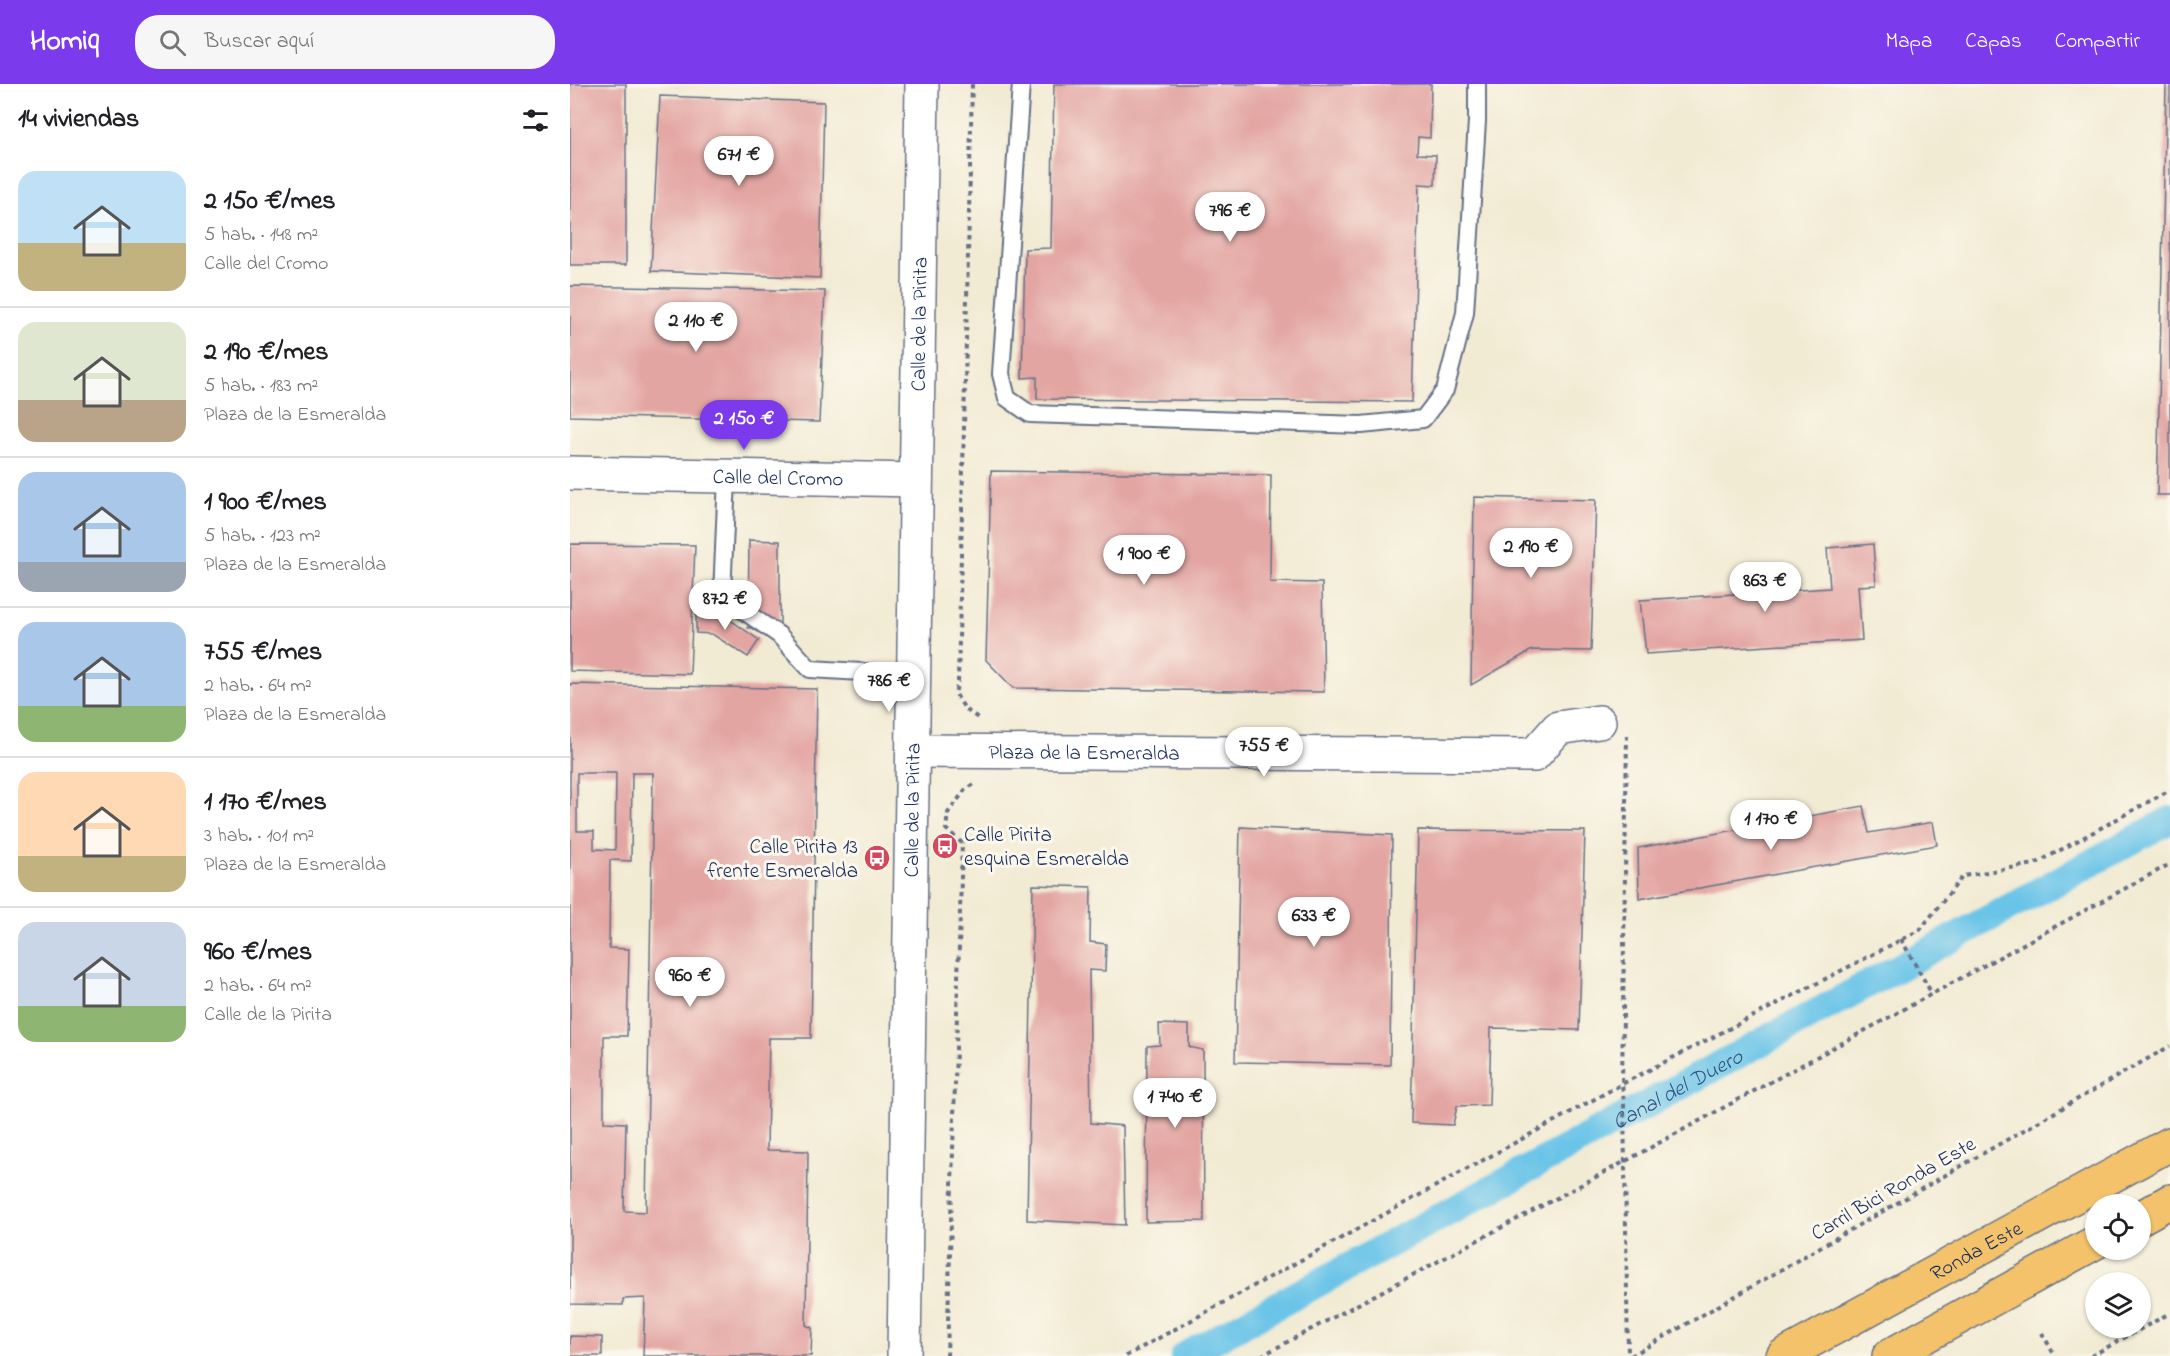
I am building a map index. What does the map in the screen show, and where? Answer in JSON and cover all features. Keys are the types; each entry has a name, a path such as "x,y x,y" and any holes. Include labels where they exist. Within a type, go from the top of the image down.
{"highway":[{"name":"Ronda Este","path":"1783,1356 2170,1144"},
{"path":"2151,1212 2170,1202"},
{"path":"1889,1356 2085,1248"}],"street":[{"name":"Calle de la Pirita","path":"903,1351 914,751 922,84"},
{"name":"Calle del Cromo","path":"570,473 916,480"},
{"name":"Plaza de la Esmeralda","path":"914,751 1534,755 1558,728 1599,722"}],"lane":[{"path":"1021,84 1001,374 1006,398 1030,414 1360,425 1423,419 1444,390 1465,313 1478,121 1477,84"},
{"path":"727,477 722,596 779,635 810,669 914,675"}],"path":[{"path":"972,84 958,682 955,693 965,709 988,725"},
{"path":"1599,722 1627,723 1622,1084 1629,1356"},
{"path":"947,1356 962,843 946,829 948,813 965,790 979,781"},
{"path":"1126,1356 1622,1084 1920,930 1963,876 2035,864 2170,790"},
{"path":"1261,1356 1624,1162 2170,864"},
{"path":"1901,939 1932,994"},
{"name":"Carril Bici Ronda Este","path":"1629,1356 2170,1046"},
{"path":"2091,1356 2170,1313"},
{"path":"2042,1332 2055,1356"}],"building":[{"path":"570,84 626,84 626,265 570,265"},
{"path":"1054,84 1431,84 1430,138 1418,137 1417,154 1436,155 1435,185 1419,184 1412,402 1037,399 1037,377 1022,378 1025,249 1051,248"},
{"path":"2166,84 2170,84 2170,495 2157,495"},
{"path":"660,96 824,102 820,278 651,271"},
{"path":"570,286 825,291 819,422 570,416"},
{"path":"991,471 1271,475 1270,582 1322,583 1324,692 1013,688 986,660"},
{"path":"1474,497 1596,500 1591,651 1532,650 1471,685"},
{"path":"749,540 780,541 780,628 748,628"},
{"path":"570,544 695,545 690,674 570,671"},
{"path":"1873,544 1876,585 1858,586 1862,640 1646,654 1640,600 1830,588 1827,548"},
{"path":"696,609 719,612 759,640 748,657 712,634 696,633"},
{"path":"570,684 817,689 811,1038 769,1038 767,1150 808,1151 806,1325 812,1328 811,1356 643,1356 645,1298 623,1299 623,1305 570,1304","holes":["577,773 616,773 615,850 594,849 594,831 577,831","632,773 653,773 646,1212 624,1211 626,1123 604,1122 604,1036 627,1036 629,949 609,948 610,860 631,861"]},
{"path":"1863,806 1869,833 1933,822 1937,845 1639,899 1638,848"},
{"path":"1240,827 1392,835 1390,1065 1235,1062"},
{"path":"1418,830 1585,831 1579,1030 1491,1028 1489,1105 1457,1106 1453,1125 1411,1123"},
{"path":"1033,885 1091,887 1090,942 1106,944 1105,971 1089,970 1091,1123 1123,1126 1125,1225 1027,1220"},
{"path":"1159,1024 1189,1025 1189,1047 1203,1050 1204,1221 1146,1222 1147,1046 1160,1045"},
{"path":"570,1336 602,1337 602,1356 570,1356"}],"waterway":[{"name":"Canal del Duero","path":"1184,1356 2170,820"}],"place":[{"name":"Calle Pirita esquina Esmeralda","path":"945,846"},
{"name":"Calle Pirita 13 frente Esmeralda","path":"877,858"}]}
